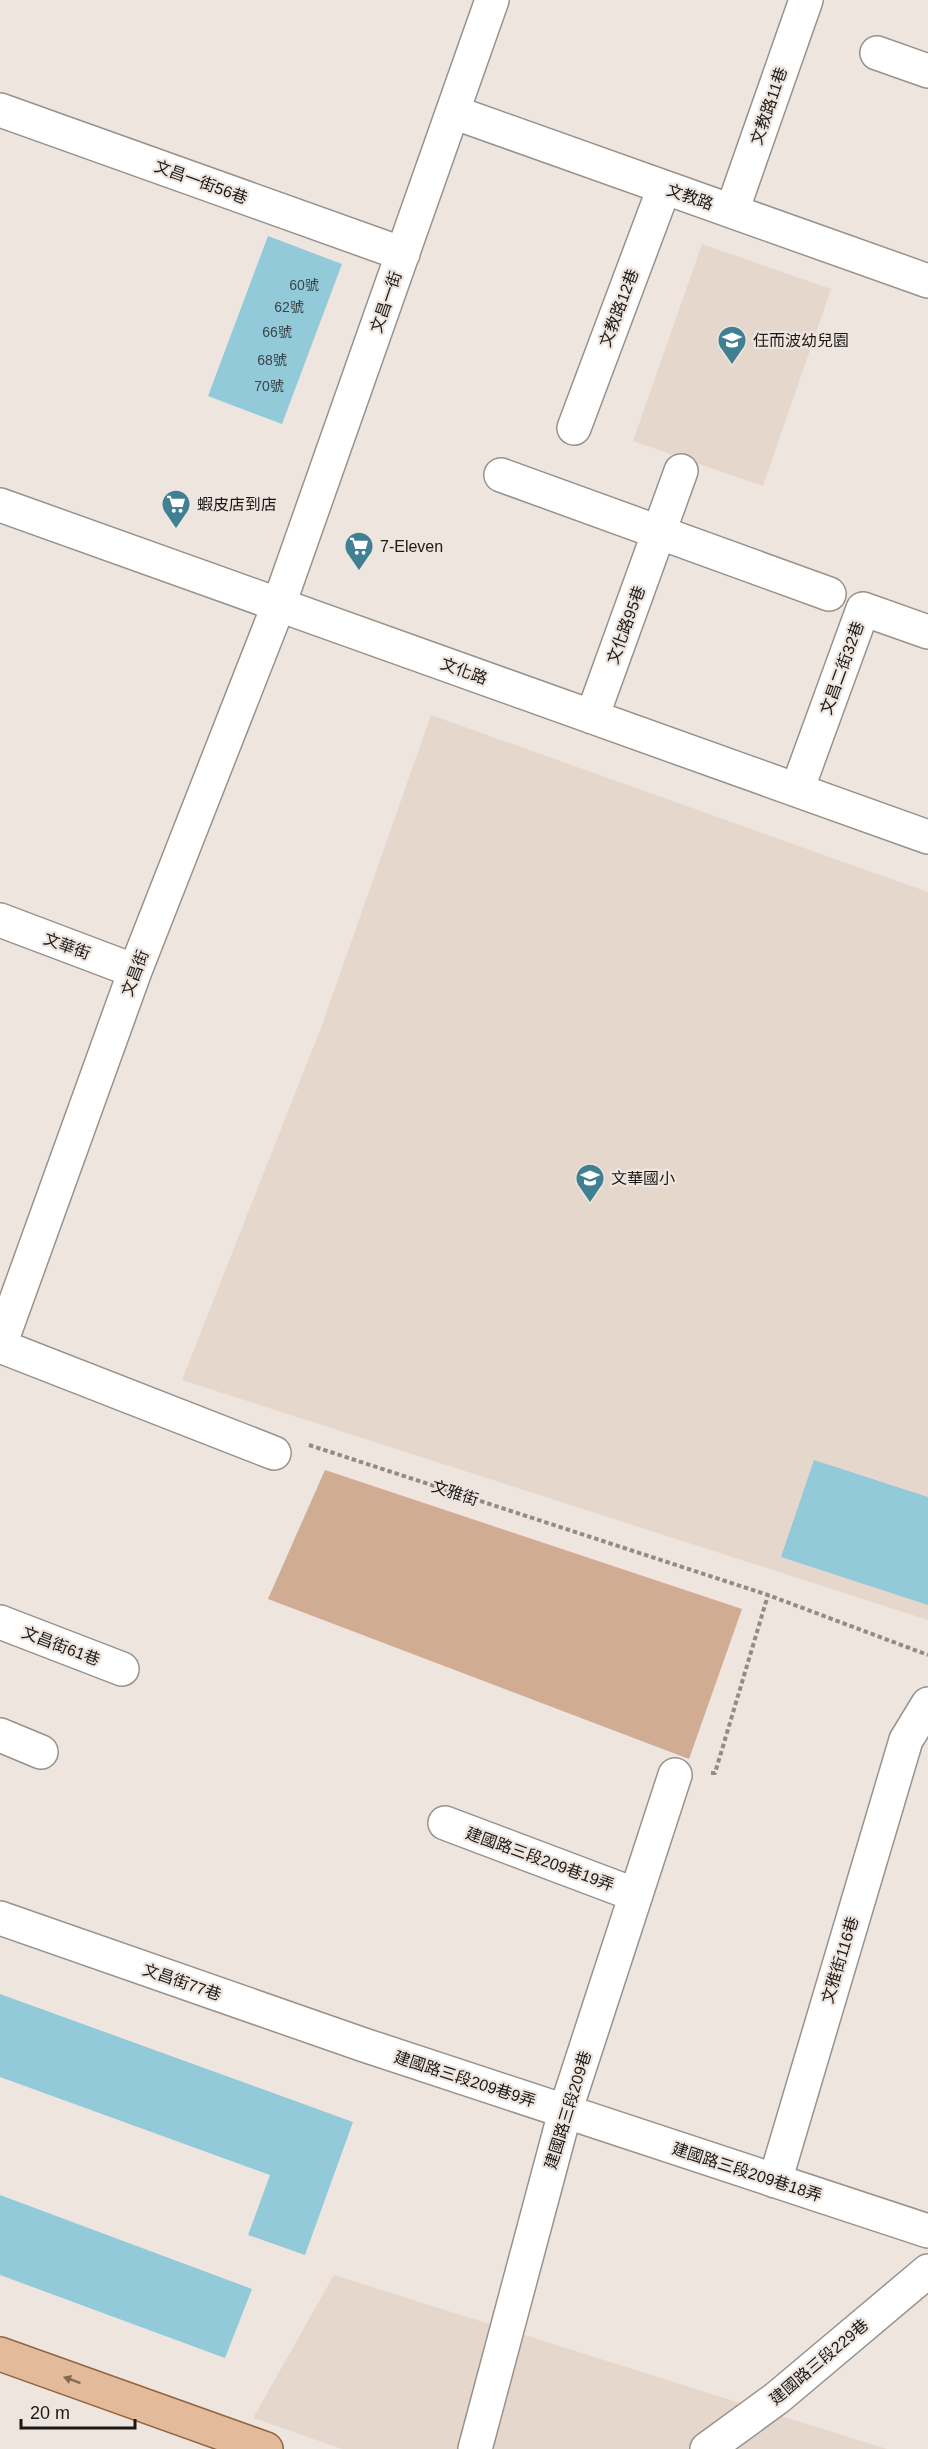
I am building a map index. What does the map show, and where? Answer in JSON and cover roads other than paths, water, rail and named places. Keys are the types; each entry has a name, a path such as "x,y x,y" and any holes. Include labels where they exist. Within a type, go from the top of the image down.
{"main road":[{"path":"0,2354 266,2449"}],"street":[{"name":"文昌一街","path":"279,604 492,0"},
{"name":"文教路11巷","path":"732,211 806,0"},
{"path":"877,53 928,71"},
{"name":"文昌一街56巷","path":"0,110 403,254"},
{"name":"文教路","path":"453,112 928,280"},
{"name":"文教路12巷","path":"574,428 664,188"},
{"name":"文化路95巷","path":"592,717 681,471"},
{"path":"501,475 829,594"},
{"name":"文化路","path":"0,505 928,837"},
{"name":"文昌街","path":"0,1346 135,971 279,604"},
{"name":"文昌二街32巷","path":"797,790 863,609 928,632"},
{"name":"文華街","path":"0,920 135,971"},
{"path":"0,1346 274,1453"},
{"name":"文昌街61巷","path":"0,1622 122,1669"},
{"name":"文雅街116巷","path":"775,2181 906,1740 928,1704"},
{"path":"0,1735 41,1752"},
{"name":"建國路三段209巷","path":"475,2449 565,2112 675,1775"},
{"name":"建國路三段209巷19弄","path":"445,1823 636,1895"},
{"name":"文昌街77巷","path":"0,1918 364,2045"},
{"name":"建國路三段209巷9弄","path":"364,2045 565,2112"},
{"name":"建國路三段209巷18弄","path":"565,2112 928,2231"},
{"name":"建國路三段229巷","path":"707,2449 777,2398 928,2271"}],"place":[{"name":"任而波幼兒園","path":"732,366"},
{"name":"蝦皮店到店","path":"176,530"},
{"name":"7-Eleven","path":"359,572"},
{"name":"文華國小","path":"590,1204"}]}
